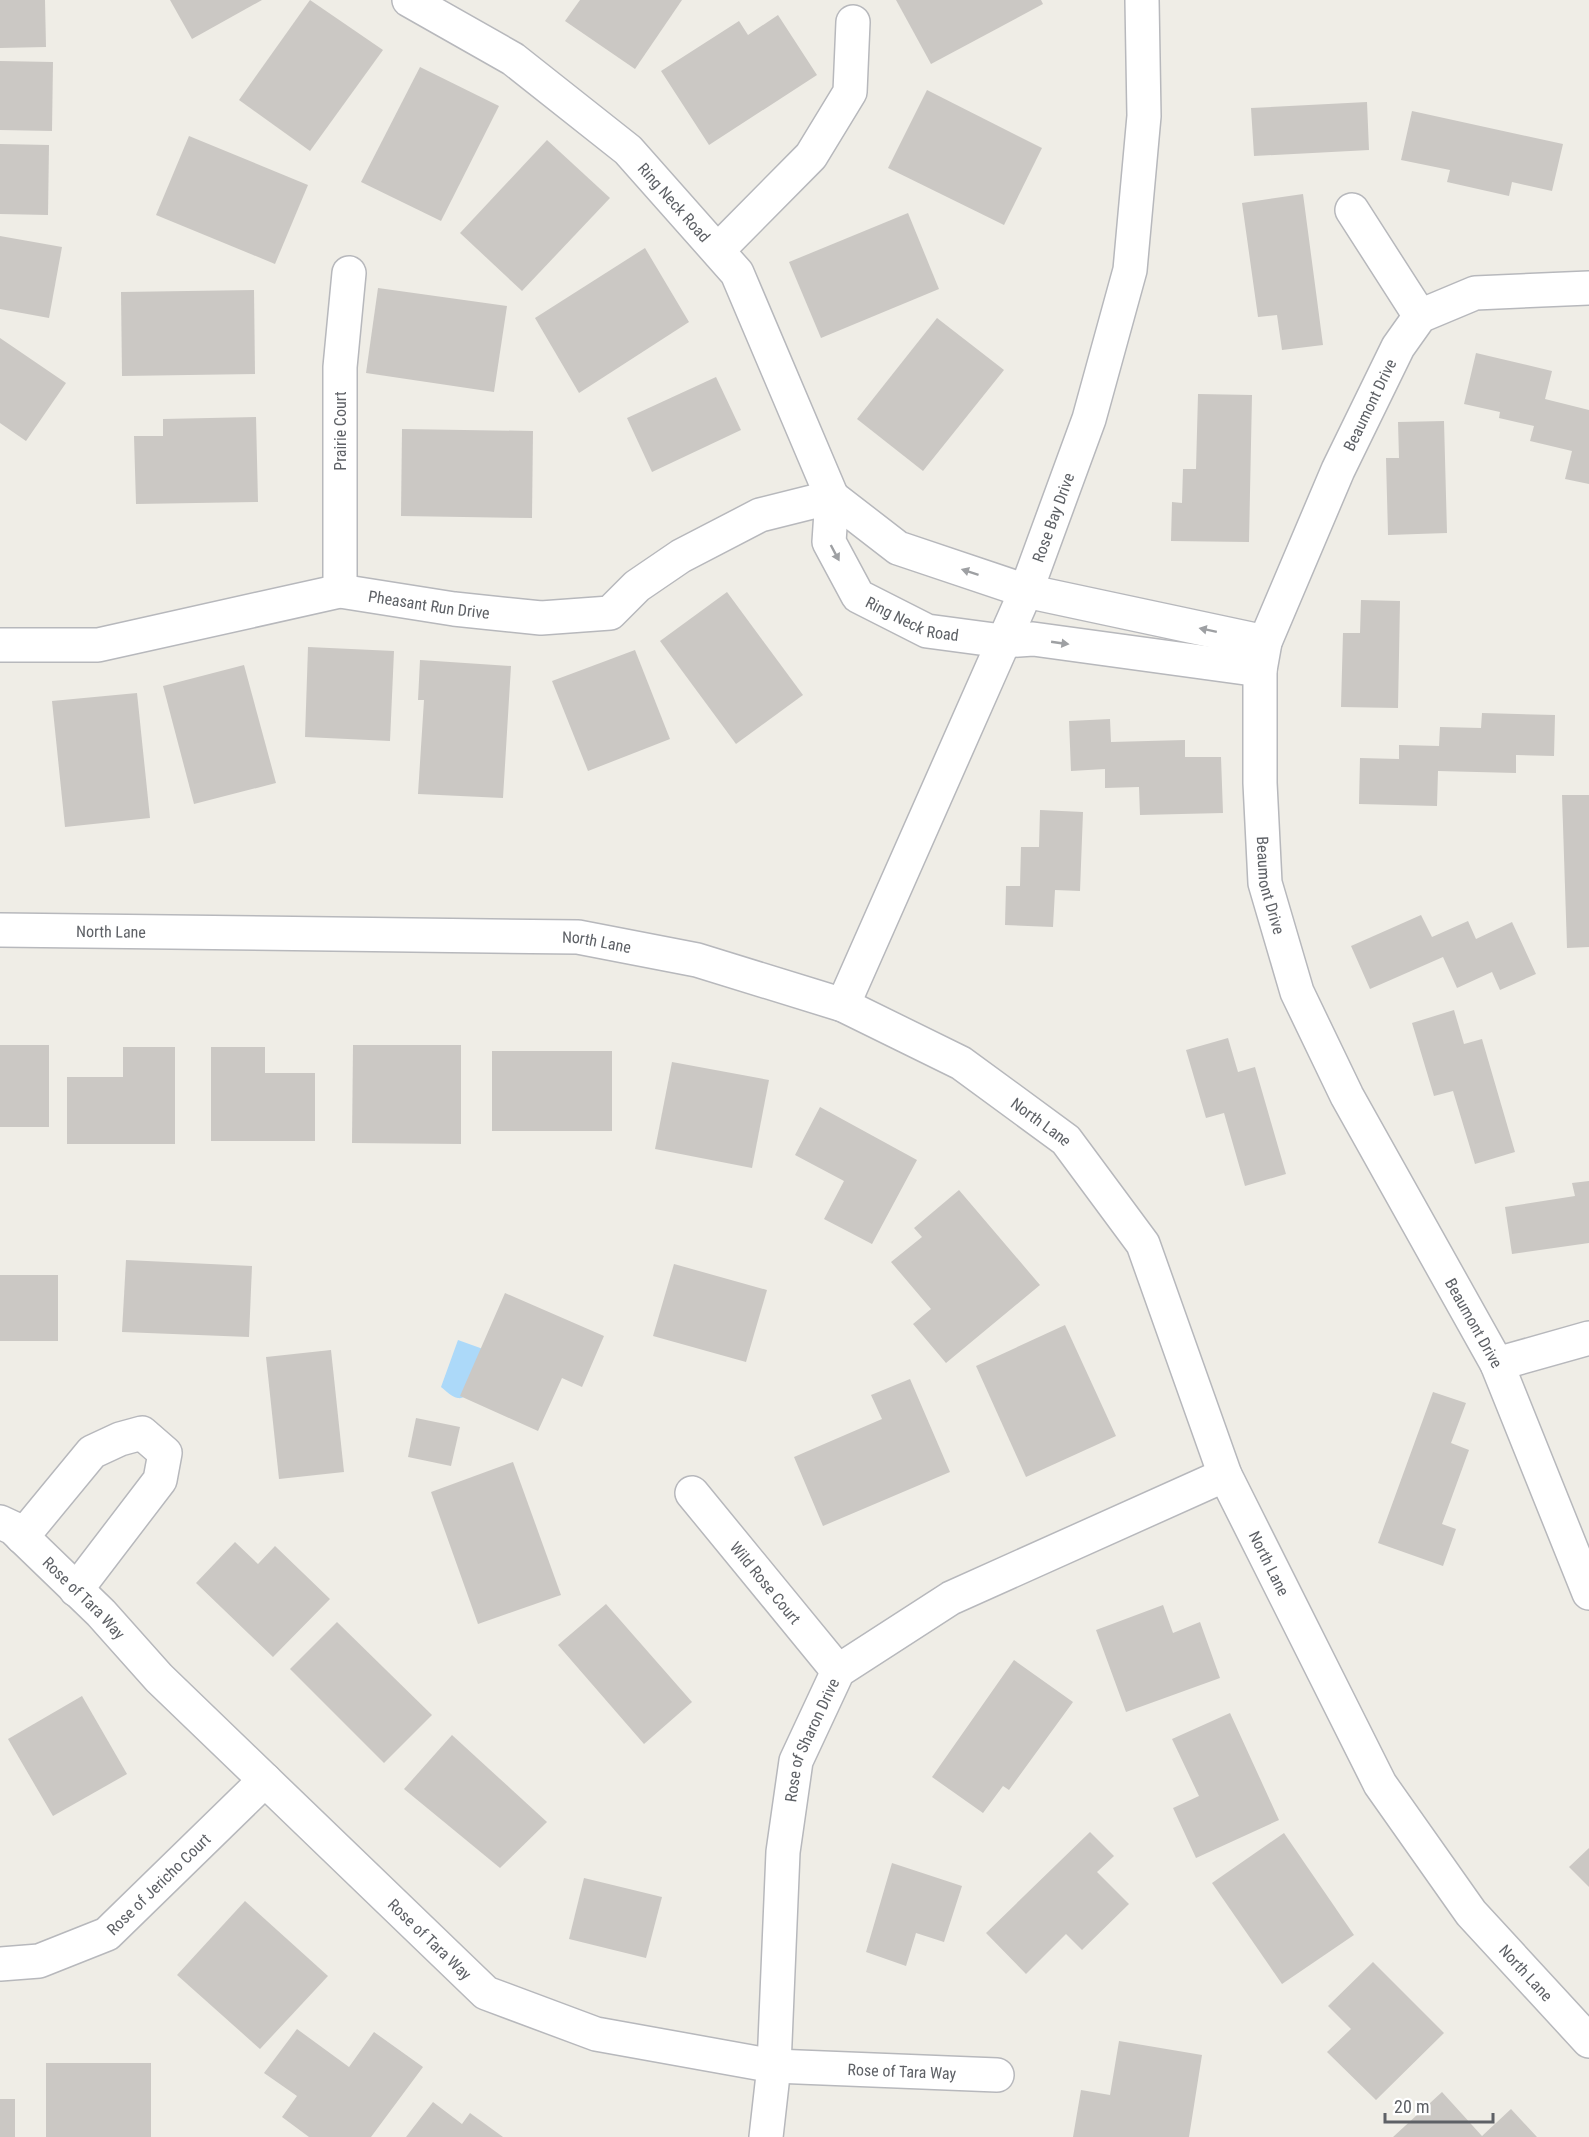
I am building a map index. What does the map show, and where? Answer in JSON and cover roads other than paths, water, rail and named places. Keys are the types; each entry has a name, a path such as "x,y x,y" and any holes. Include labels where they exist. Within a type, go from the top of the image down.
{"street":[{"name":"Ring Neck Road","path":"409,0 513,59 628,150 737,273 832,497 829,542 858,596 927,632 1002,641 1033,639 1263,656"},
{"name":"Rose Bay Drive","path":"843,1005 1026,591 1089,420 1130,270 1144,116 1142,0"},
{"path":"718,250 811,156 850,92 853,22"},
{"path":"1352,210 1420,316 1475,293 1589,288"},
{"name":"Prairie Court","path":"340,591 340,367 349,273"},
{"name":"Beaumont Drive","path":"1420,316 1398,347 1338,470 1263,656 1260,783 1265,883 1297,992 1347,1096 1497,1364 1589,1593"},
{"name":"Ring Neck Road","path":"832,497 898,548 1026,591 1263,656"},
{"name":"Pheasant Run Drive","path":"0,645 98,645 340,591 454,609 541,618 610,613 637,586 681,556 760,515 832,497"},
{"name":"North Lane","path":"0,930 578,938 697,960 843,1005 961,1063 1066,1140 1143,1244 1225,1475 1380,1784 1471,1913 1589,2041"},
{"path":"1497,1364 1589,1338"},
{"path":"11,1530 92,1452 120,1439 142,1433 165,1453 160,1480 76,1590"},
{"name":"Rose of Sharon Drive","path":"766,2137 774,2066 783,1852 796,1761 838,1671 951,1598 1225,1475"},
{"name":"Wild Rose Court","path":"692,1493 838,1671"},
{"name":"Rose of Tara Way","path":"11,1530 76,1590 159,1678 486,1993 596,2034 774,2066 997,2075"},
{"name":"Rose of Jericho Court","path":"0,1964 39,1961 107,1934 265,1780"}],"water":[{"path":"458,1340 483,1349 472,1387 463,1397 458,1398 441,1387"}]}
